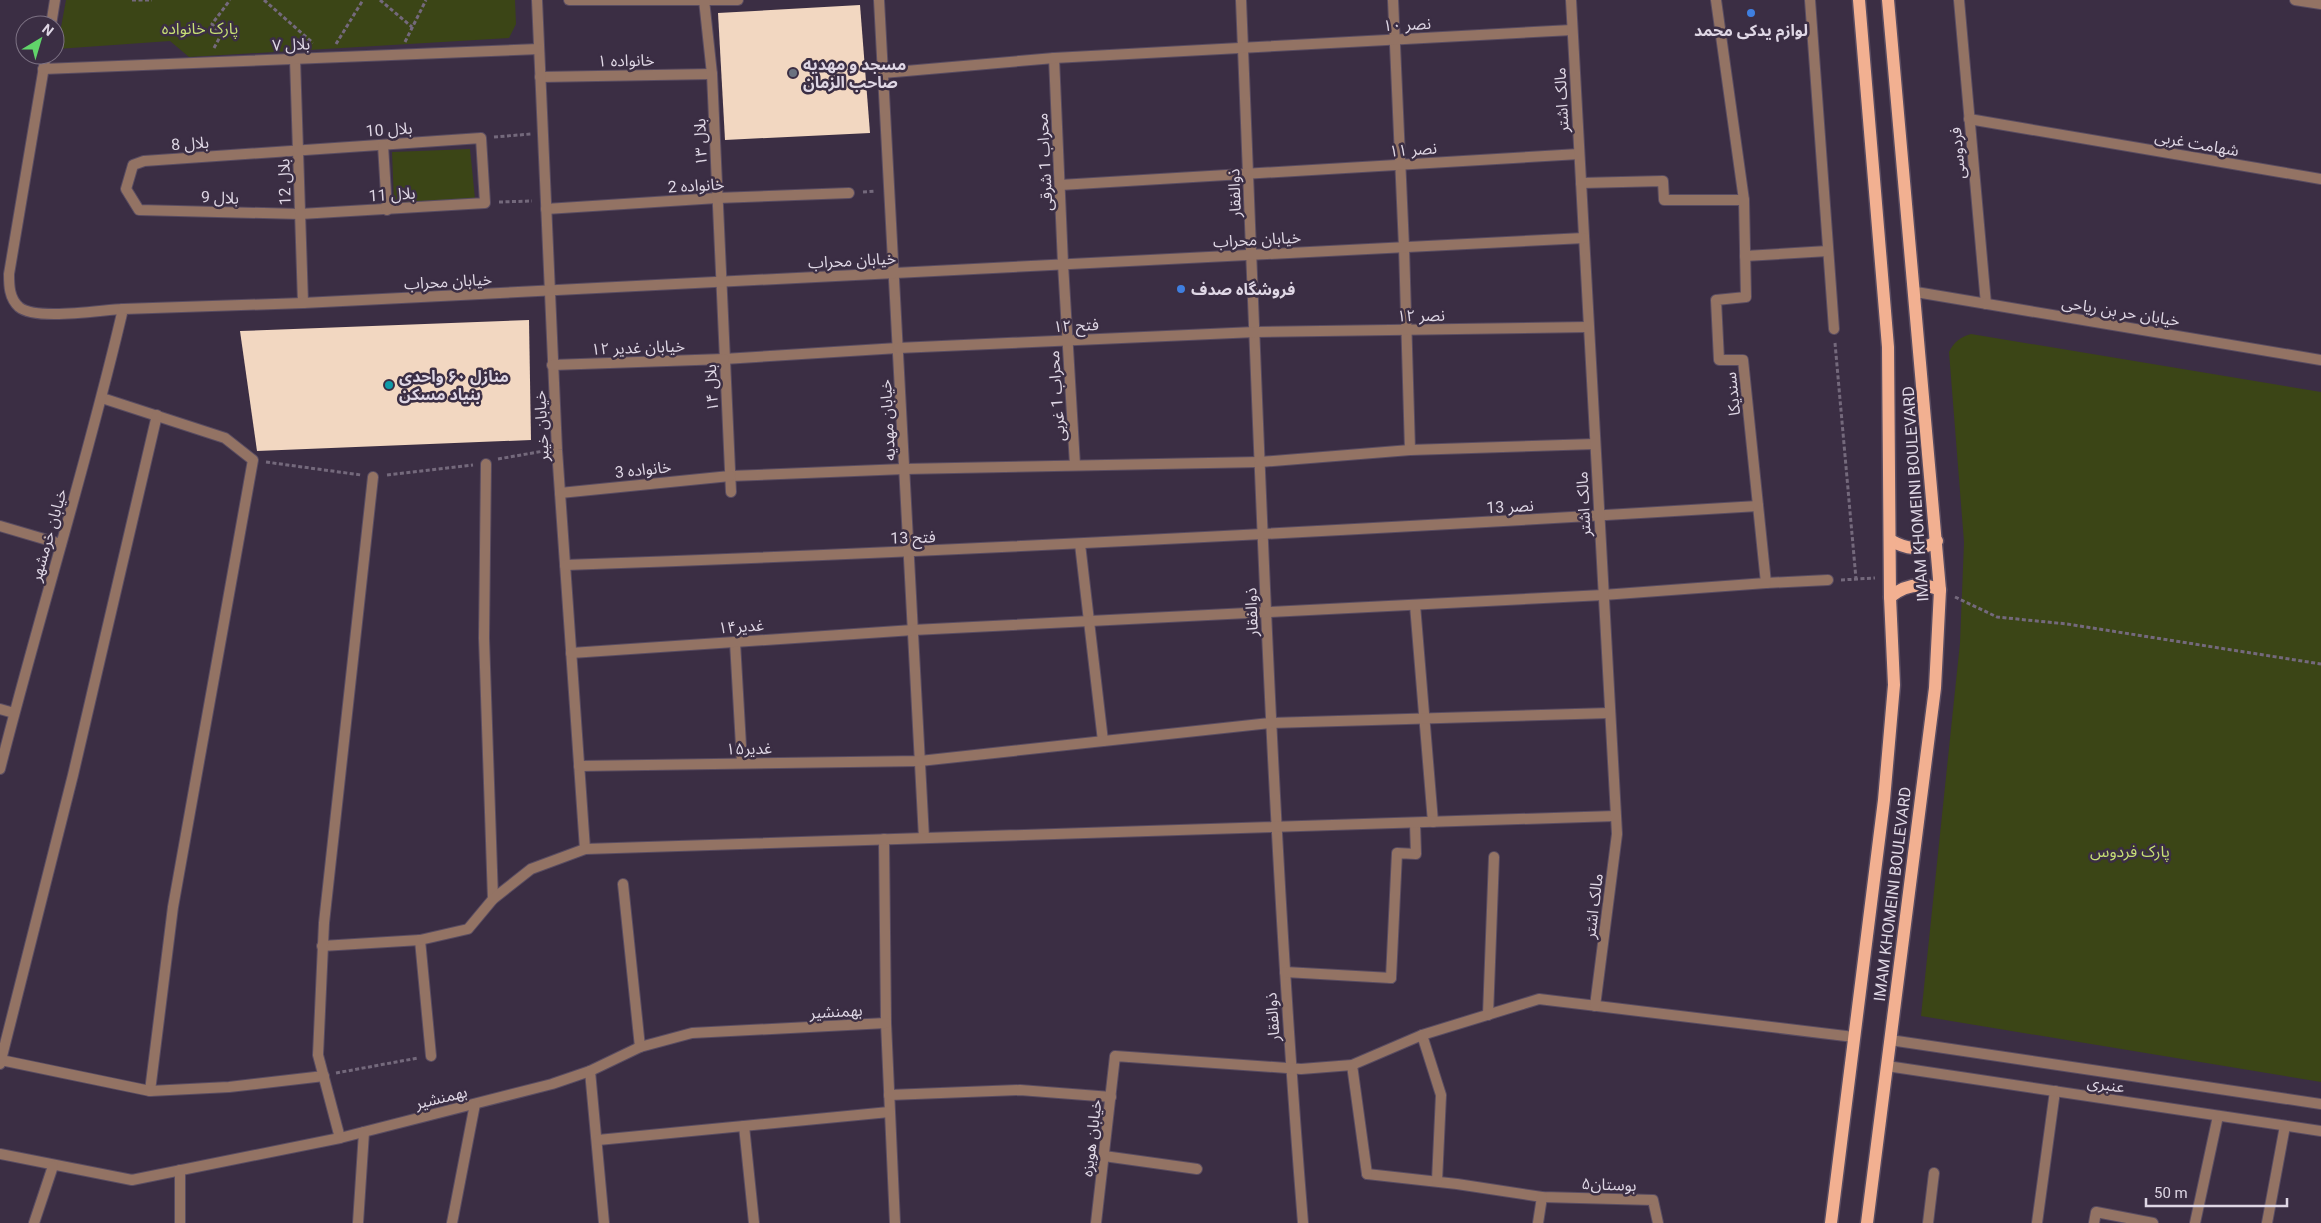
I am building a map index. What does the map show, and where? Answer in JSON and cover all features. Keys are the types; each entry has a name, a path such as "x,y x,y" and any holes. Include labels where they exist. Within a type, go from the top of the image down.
{"main road":[{"name":"IMAM KHOMEINI BOULEVARD","path":"1831,1223 1884,800 1894,685 1890,597 1888,348 1859,0"},
{"name":"IMAM KHOMEINI BOULEVARD","path":"1867,1223 1935,688 1940,590 1916,292 1888,0"},
{"path":"1890,540 1911,549 1928,547 1937,541"},
{"path":"1890,597 1898,591 1914,585 1923,584 1940,590"}],"street":[{"path":"53,15 55,0"},
{"name":"خیابان خیبر","path":"537,0 556,450 585,849"},
{"path":"569,0 738,0"},
{"name":"بلال ۱۳","path":"704,0 712,74 721,282"},
{"name":"خیابان مهدیه","path":"879,0 924,838"},
{"name":"ذوالفقار","path":"1241,0 1270,724 1291,1068 1303,1223"},
{"path":"1393,0 1401,165 1410,450"},
{"name":"مالک اشتر","path":"1571,0 1617,834 1596,1006"},
{"name":"سندیکا","path":"1716,0 1744,200 1746,297 1716,300 1719,360 1743,360 1766,583"},
{"path":"1810,0 1834,328"},
{"name":"فردوسی","path":"1959,0 1986,304"},
{"path":"2295,0 2321,4"},
{"name":"نصر ۱۰","path":"883,73 1054,58 1572,30"},
{"name":"بلال ۷","path":"44,69 539,49"},
{"name":"محراب 1 شرقی","path":"1054,58 1063,264"},
{"name":"بلال 12","path":"295,59 303,303"},
{"name":"خیابان محراب","path":"45,65 9,274 10,290 20,307 36,314 303,303 1584,238"},
{"name":"خانواده ۱","path":"540,77 712,74"},
{"name":"شهامت غربی","path":"1969,119 2321,179"},
{"path":"481,138 486,203"},
{"name":"بلال 10","path":"298,150 481,138"},
{"path":"383,144 387,210"},
{"name":"بلال 8","path":"139,210 126,188 134,165 144,161 298,150"},
{"name":"نصر ۱۱","path":"1060,185 1579,154"},
{"path":"1581,183 1663,181 1664,200 1744,200"},
{"name":"خانواده 2","path":"546,205 849,193"},
{"name":"بلال 11","path":"300,214 486,203"},
{"name":"بلال 9","path":"139,210 300,214"},
{"path":"1745,256 1828,251"},
{"name":"محراب 1 غربی","path":"1063,264 1075,466"},
{"name":"بلال ۱۴","path":"721,282 731,492"},
{"name":"خیابان حر بن ریاحی","path":"1916,292 2321,360"},
{"name":"خیابان خرمشهر","path":"0,769 102,398 123,309"},
{"name":"نصر ۱۲","path":"1255,332 1588,327"},
{"name":"فتح ۱۲","path":"724,358 1255,332"},
{"name":"خیابان غدیر ۱۲","path":"552,364 724,358"},
{"path":"102,398 225,438 253,460 173,907 150,1091"},
{"path":"157,415 73,774 0,1062 150,1091 229,1087 324,1076"},
{"name":"خانواده 3","path":"560,493 730,476 904,469 1260,462 1410,450 1595,444"},
{"path":"486,464 484,638 493,900"},
{"path":"340,1138 318,1055 322,946 373,477"},
{"name":"نصر 13","path":"1263,535 1758,506"},
{"path":"0,526 61,544"},
{"name":"فتح 13","path":"565,565 909,552 1263,535"},
{"path":"1080,544 1103,741"},
{"path":"1603,595 1828,580"},
{"name":"غدیر۱۴","path":"571,653 913,630 1603,595"},
{"path":"1415,605 1433,822"},
{"path":"735,642 742,763"},
{"path":"0,709 14,713"},
{"name":"غدیر۱۵","path":"579,766 920,761 1270,724 1610,713"},
{"path":"322,946 420,940 468,929 493,900 531,869 585,849 1616,816"},
{"path":"1285,972 1392,978 1397,853 1416,854 1415,823"},
{"path":"884,839 886,1023 895,1223"},
{"path":"1488,1015 1494,857"},
{"path":"623,884 640,1047"},
{"path":"420,940 431,1056"},
{"path":"1291,1068 1352,1065 1422,1035 1539,999 1854,1037"},
{"name":"بهمنشیر","path":"0,1154 53,1166 132,1180 340,1138 552,1084 590,1071 640,1047 692,1033 886,1023"},
{"path":"1422,1035 1441,1095 1437,1182"},
{"name":"عنبری","path":"1890,1040 2321,1104"},
{"name":"خیابان هویزه","path":"1096,1223 1115,1056 1291,1068"},
{"path":"1352,1065 1367,1174 1542,1197 1538,1223"},
{"name":"عنبری","path":"1887,1066 2321,1131"},
{"path":"590,1071 606,1223"},
{"path":"889,1095 1020,1090 1111,1097"},
{"path":"2037,1223 2055,1091"},
{"path":"452,1223 475,1104"},
{"path":"598,1140 889,1112"},
{"path":"2195,1223 2218,1116"},
{"path":"744,1126 754,1223"},
{"path":"2267,1223 2285,1126"},
{"path":"358,1223 364,1132"},
{"path":"1104,1156 1197,1169"},
{"path":"34,1223 53,1166"},
{"path":"180,1170 180,1223"},
{"path":"1928,1223 1934,1173"},
{"name":"بوستان۵","path":"1542,1197 1653,1200 1658,1223"},
{"path":"2094,1223 2096,1212 2153,1223"}],"path":[{"path":"132,0 152,0"},
{"path":"206,63 221,35 212,24 230,0"},
{"path":"264,0 328,58 363,0"},
{"path":"380,0 412,26"},
{"path":"399,54 426,0"},
{"path":"481,138 542,133"},
{"path":"849,193 890,189"},
{"path":"486,203 546,205"},
{"path":"1834,328 1856,579"},
{"path":"253,460 373,477 486,464 507,456 556,450"},
{"path":"1828,580 1890,577"},
{"path":"1940,590 1997,617 2067,624 2321,664"},
{"path":"324,1076 431,1056"}],"green space":[{"name":"پارک خانواده","path":"66,0 515,0 516,24 509,38 189,57 170,41 65,48 65,15 63,15"},
{"path":"470,149 475,199 394,202 392,152"},
{"name":"پارک فردوس","path":"1971,334 2321,392 2321,1082 1921,1016 1960,643 1964,542 1949,352 1958,340"}],"building":[{"name":"مسجد و مهدیه صاحب الزمان","path":"860,5 870,133 725,140 718,13"},
{"name":"منازل ۶۰ واحدی بنیاد مسکن","path":"529,320 531,440 257,451 240,331"}],"place":[{"name":"لوازم یدکی محمد","path":"1751,13"},
{"name":"مسجد و مهدیه صاحب الزمان","path":"793,73"},
{"name":"فروشگاه صدف","path":"1181,289"},
{"name":"منازل ۶۰ واحدی بنیاد مسکن","path":"389,385"}]}
